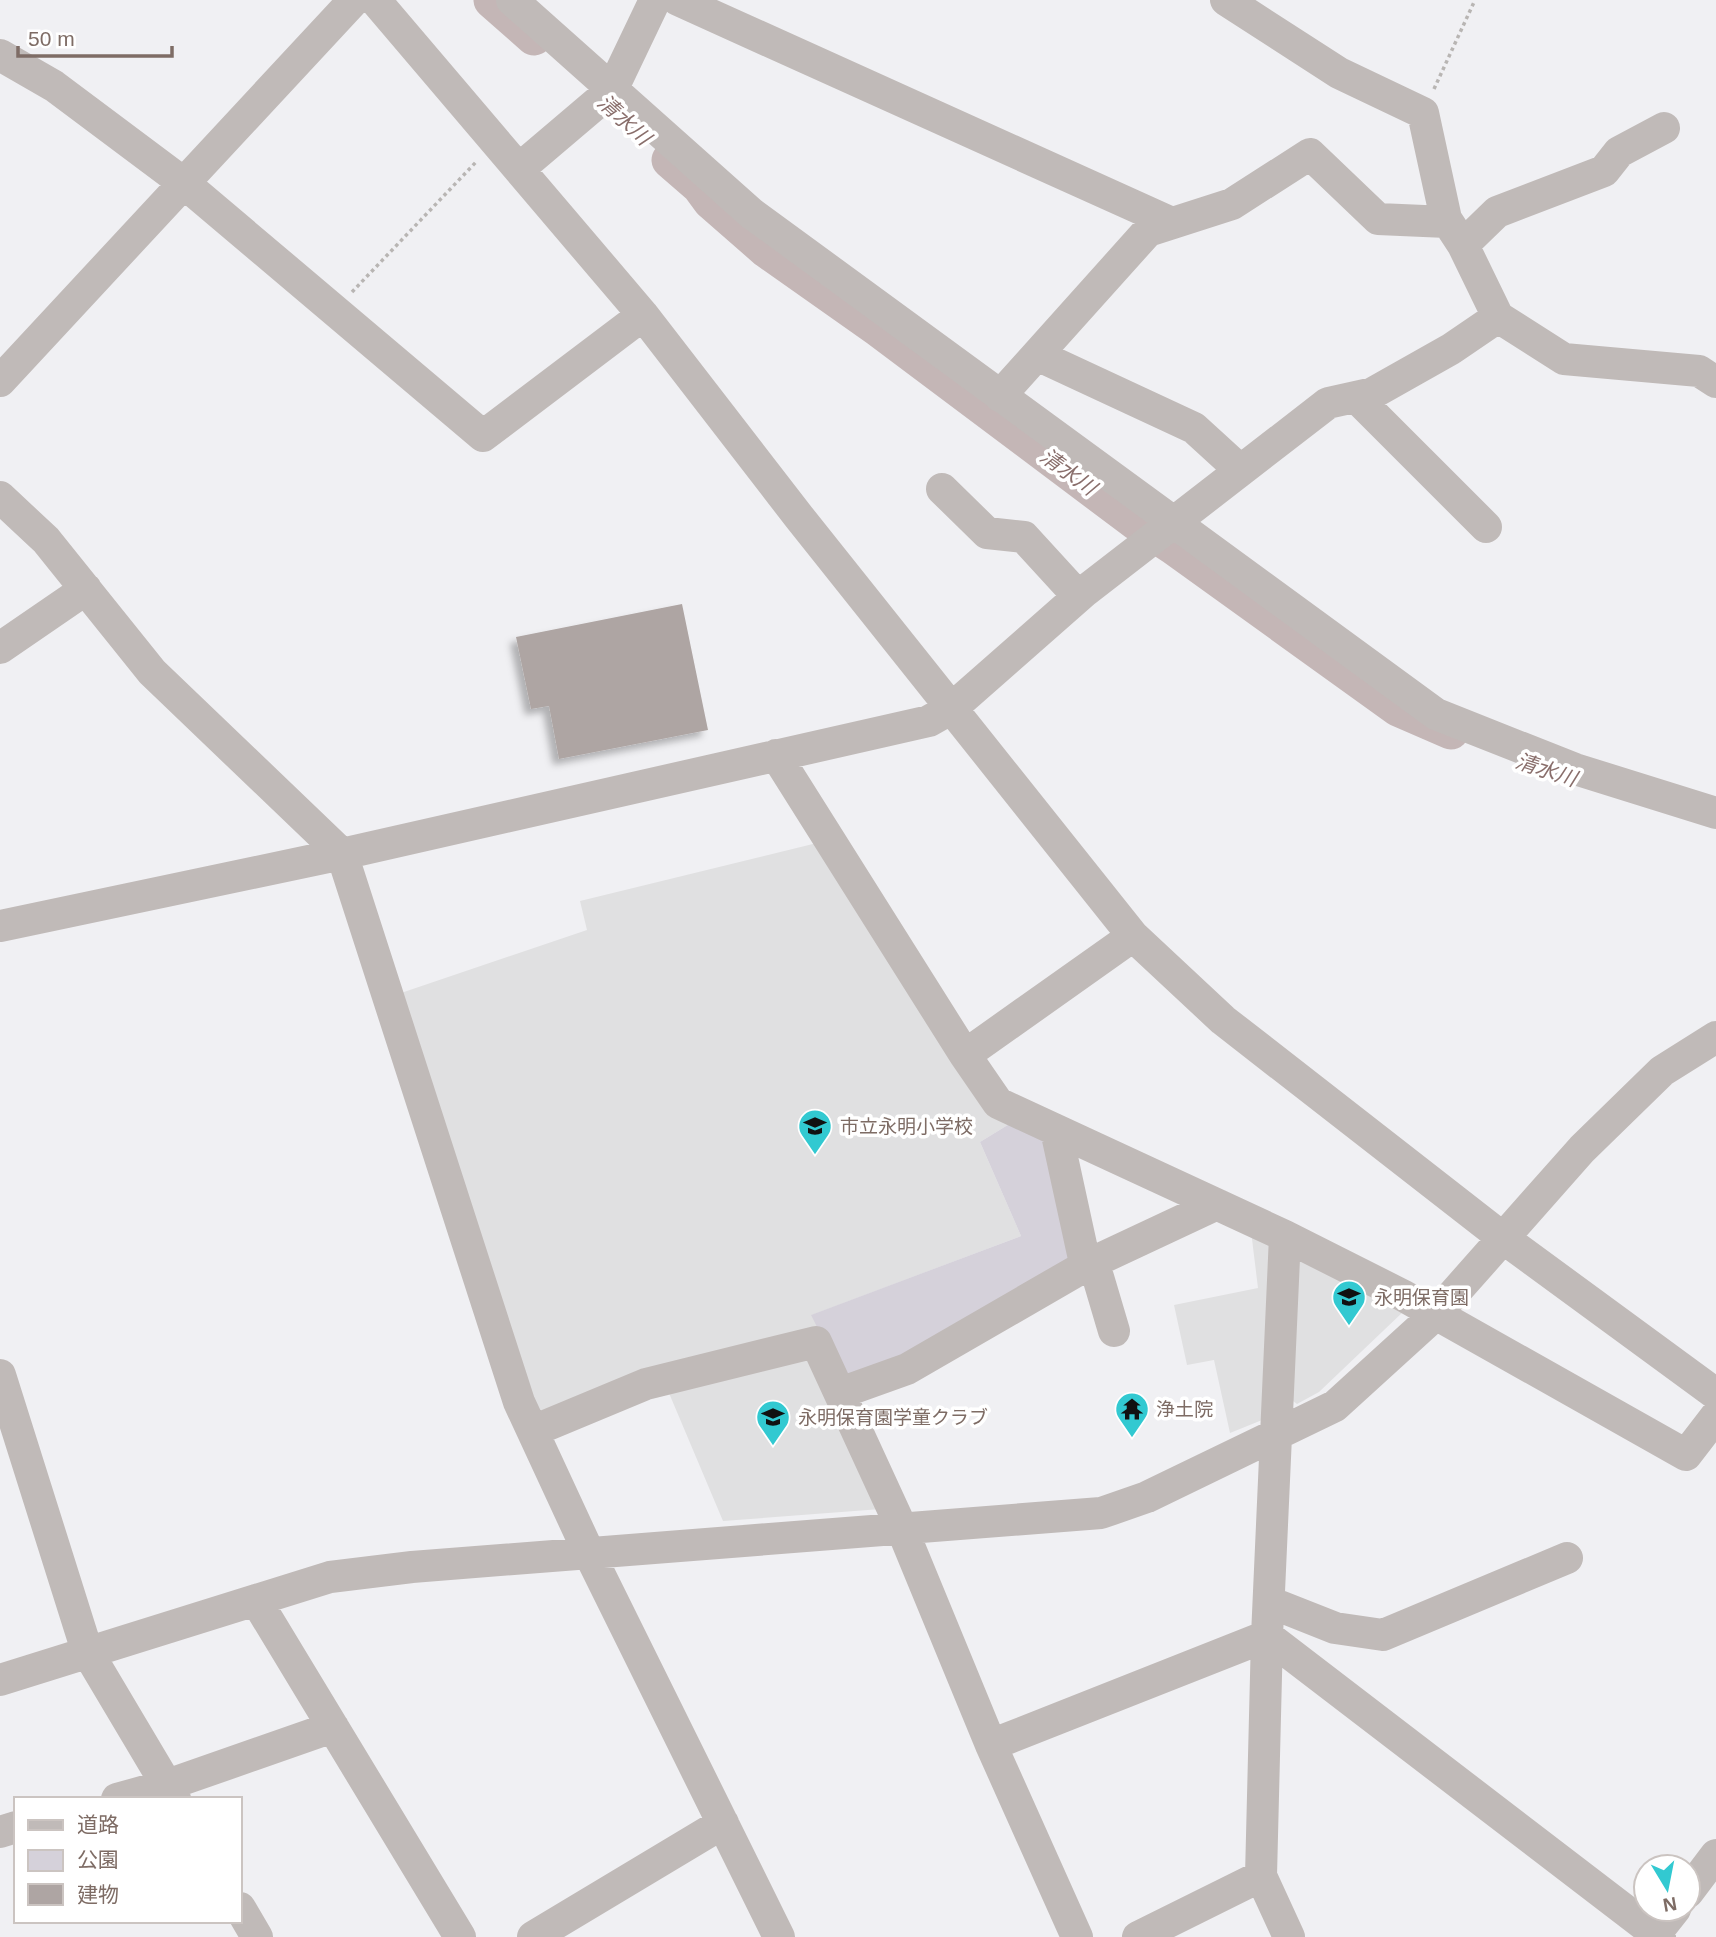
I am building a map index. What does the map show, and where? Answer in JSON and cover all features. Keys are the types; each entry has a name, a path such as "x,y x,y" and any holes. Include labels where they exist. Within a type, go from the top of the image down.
{"street":[{"path":"0,382 354,0"},
{"path":"374,0 643,315 799,517 1133,936 1223,1020 1716,1394"},
{"path":"512,0 751,213 1436,714 1575,769 1716,813"},
{"path":"519,169 612,90 655,0"},
{"path":"678,0 1172,223"},
{"path":"1226,0 1339,73 1423,113 1455,234 1498,317 1564,359 1699,371 1716,382"},
{"path":"0,55 54,86 185,184 482,436 643,315"},
{"path":"1000,396 1148,230 1232,204 1310,154 1378,219 1455,234 1497,212 1604,171 1619,152 1664,128"},
{"path":"0,926 342,854 929,721 952,708 1078,596 1171,522 1328,404 1373,393 1451,349 1498,317"},
{"path":"1037,355 1194,428 1240,470"},
{"path":"1356,397 1486,527"},
{"path":"942,489 987,533 1024,537 1078,596"},
{"path":"0,497 47,540 152,672 342,854 519,1402 590,1553 779,1937"},
{"path":"0,648 86,589"},
{"path":"776,755 965,1055 999,1103 1285,1236 1402,1295 1686,1455 1716,1416"},
{"path":"965,1055 1133,936"},
{"path":"0,1680 330,1577 412,1567 1101,1513 1147,1497 1335,1406 1435,1315 1582,1149 1662,1071 1716,1037"},
{"path":"1056,1130 1083,1254 1087,1265 1098,1277 1114,1331"},
{"path":"840,1393 907,1369 1087,1265 1215,1205"},
{"path":"1285,1236 1267,1636 1261,1876 1289,1937"},
{"path":"533,1431 646,1384 816,1342 902,1529 991,1745 1077,1937"},
{"path":"0,1375 87,1651 171,1792"},
{"path":"1269,1602 1335,1628 1383,1635 1567,1558"},
{"path":"256,1600 460,1937"},
{"path":"991,1745 1267,1636"},
{"path":"1267,1636 1661,1929"},
{"path":"132,1797 171,1792 333,1727"},
{"path":"544,1934 723,1823"},
{"path":"1702,1874 1716,1856"},
{"path":"1138,1937 1261,1876"},
{"path":"242,1911 257,1937"}],"path":[{"path":"1423,113 1475,0"},
{"path":"334,310 496,142"}],"shaded area":[{"path":"821,842 1011,1123 980,1142 1021,1236 812,1315 820,1332 540,1420 401,993 587,930 580,901"},
{"path":"1251,1231 1276,1241 1272,1416 1230,1433 1214,1360 1187,1365 1174,1305 1258,1288"},
{"path":"1301,1257 1404,1311 1319,1392 1297,1404 1289,1398 1295,1259"},
{"name":"永明保育園学童クラブ","path":"810,1350 881,1509 723,1521 666,1386"}],"green space":[{"path":"1011,1123 1047,1137 1074,1265 846,1385 811,1315 1021,1236 980,1142"}],"building":[{"path":"682,604 708,730 559,759 549,706 531,709 516,637"}],"waterway":[{"name":"清水川","path":"492,0 534,37"},
{"name":"清水川","path":"670,160 700,186 711,201 767,250 879,329 1135,521 1398,708 1451,731"}],"place":[{"name":"市立永明小学校","path":"815,1156"},
{"name":"永明保育園","path":"1349,1327"},
{"name":"浄土院","path":"1132,1439"},
{"name":"永明保育園学童クラブ","path":"773,1447"}]}
